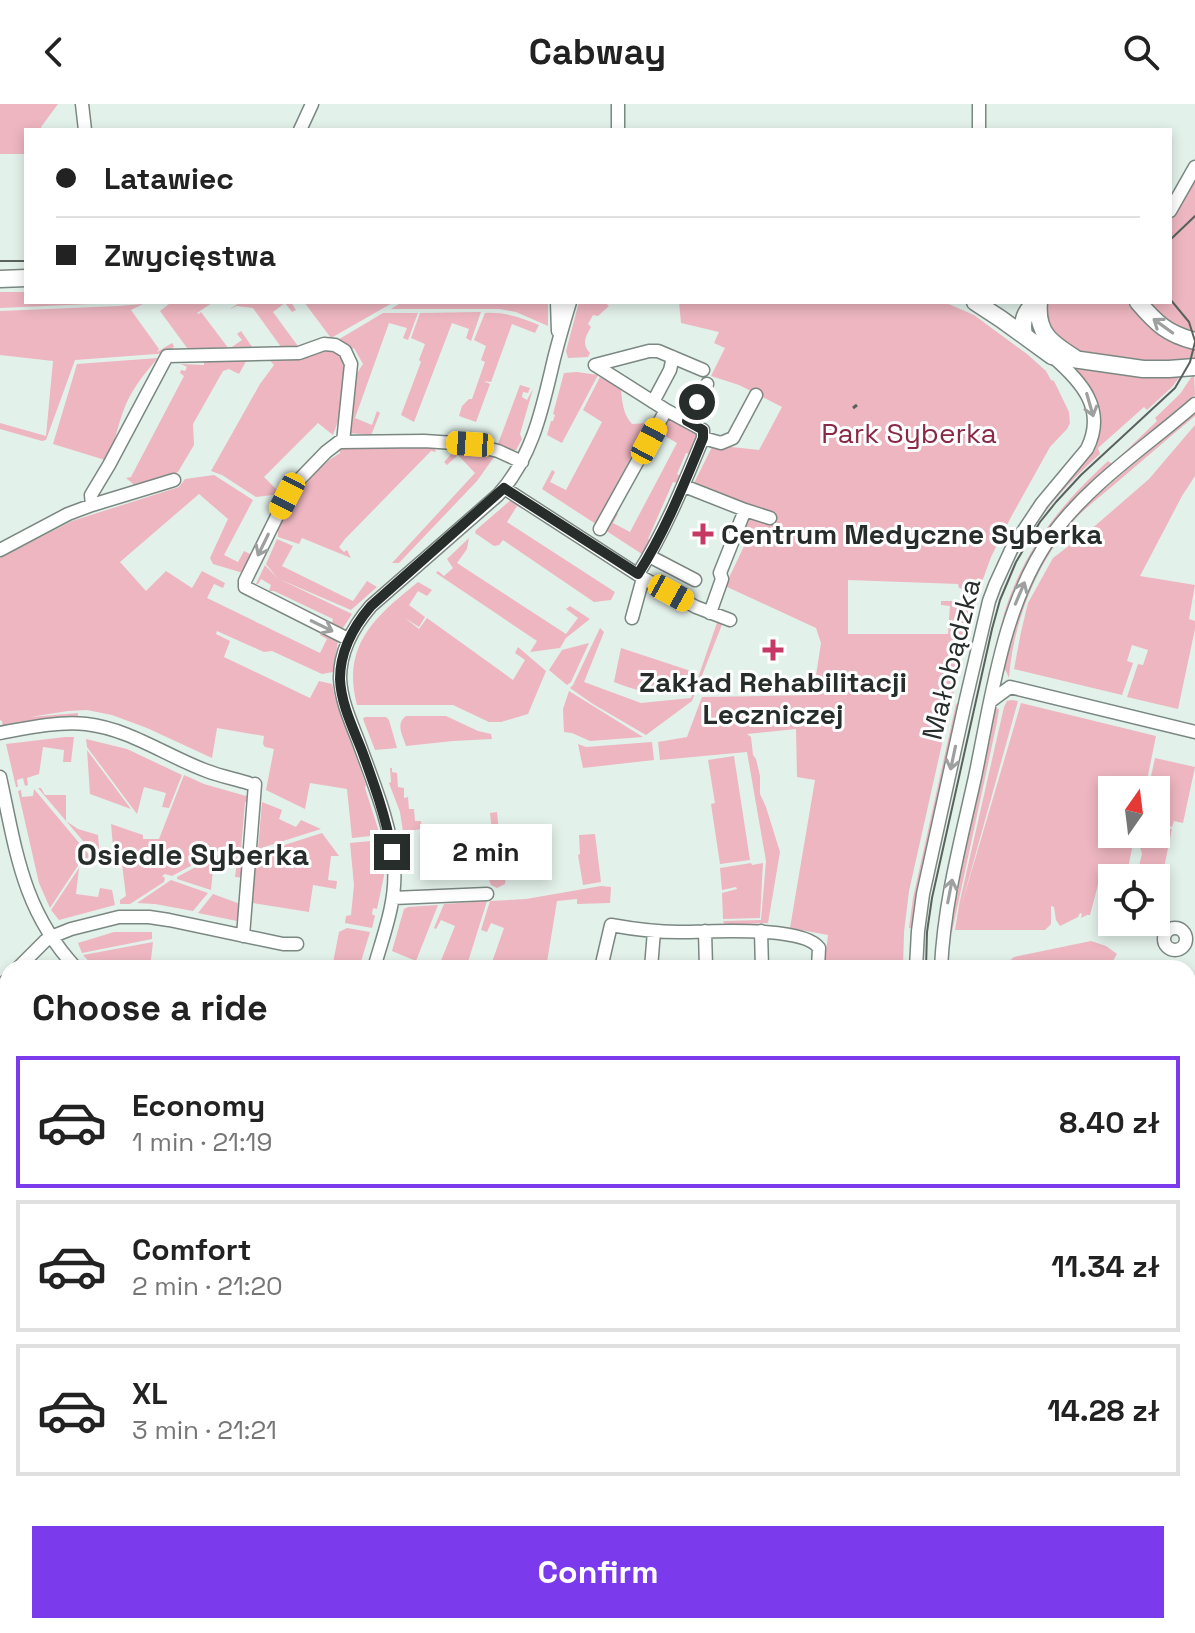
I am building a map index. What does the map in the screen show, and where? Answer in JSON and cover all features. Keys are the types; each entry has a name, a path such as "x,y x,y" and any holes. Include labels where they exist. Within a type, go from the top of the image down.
{"main road":[{"path":"0,279 24,278"},
{"path":"978,304 1052,356 1143,369 1195,367"},
{"path":"1024,335 1022,322 1026,312 1035,304"},
{"path":"1037,304 1039,321 1045,334 1080,361"},
{"path":"1140,304 1156,323 1195,341"}],"street":[{"path":"82,104 85,128"},
{"path":"301,128 312,104"},
{"path":"618,104 618,128"},
{"path":"979,104 979,128"},
{"path":"1172,207 1195,167"},
{"path":"557,304 559,342"},
{"path":"376,960 393,898 395,873 391,842 379,797 341,691 342,661 348,639 371,606 504,488 522,462 534,434 569,304"},
{"path":"92,505 91,495 167,356 294,354 324,344 335,345 345,351 351,364 343,442"},
{"path":"632,618 640,576 684,486 703,438 703,430 595,365 658,351 703,370"},
{"name":"Małobądzka","path":"916,960 923,894 991,594 1012,548 1042,503 1087,449 1093,432 1093,406 1086,392 1073,374 1052,356"},
{"path":"653,402 670,370 673,357"},
{"path":"687,421 707,384"},
{"path":"703,438 721,443 733,438 756,395"},
{"name":"Małobądzka","path":"941,960 946,912 991,701 1020,591 1042,550 1087,495 1195,404"},
{"path":"600,529 666,410"},
{"path":"348,639 245,587 245,581 287,496 326,452 339,442 424,441 470,444 498,451 522,462"},
{"path":"0,550 68,514 174,480"},
{"path":"684,486 770,518"},
{"path":"504,488 640,576 710,613 730,620"},
{"path":"710,613 722,579 720,573 745,510"},
{"path":"649,556 695,580"},
{"path":"999,668 1010,687 1195,732"},
{"path":"991,701 1010,687"},
{"path":"0,733 50,725 108,728 207,771 252,784 243,936"},
{"path":"0,777 27,891 51,937 69,960"},
{"path":"393,898 487,894"},
{"path":"26,960 51,937 100,921 134,917 169,920 283,944 297,944"},
{"path":"603,960 611,925 654,931 761,931 812,940 819,948 818,960"},
{"path":"652,960 654,931"},
{"path":"705,931 706,960"},
{"path":"761,931 762,960"}],"green space":[{"path":"0,104 58,104 42,128 24,128 24,154 0,154"},
{"path":"1195,171 1195,334 1169,324 1148,304 1172,304 1172,211"},
{"path":"0,292 24,292 24,304 91,304 0,308"},
{"path":"143,304 131,310 159,349 157,352 172,343 174,346 170,353 75,360 46,440 0,429 0,423 46,436 53,361 0,355 0,311"},
{"path":"169,304 210,304 197,313 201,312 229,349 242,340 237,334 241,331 255,351 190,352 160,311"},
{"path":"238,304 284,304 273,312 300,349 310,342 313,346 300,351 284,351 253,308 237,306 230,309"},
{"path":"286,304 292,304 296,310 292,312"},
{"path":"306,304 390,304 331,338"},
{"path":"399,304 548,304 548,326 516,312 500,309 391,309"},
{"path":"578,304 609,306 598,316 593,315 588,324 591,327 585,340 590,353 588,357 568,358 566,351"},
{"name":"Park Syberka","path":"679,304 949,304 974,315 1046,371 1069,412 1067,429 1050,447 1011,517 991,557 978,593 959,588 958,584 848,580 848,634 948,634 950,606 941,605 941,601 974,601 909,891 903,960 825,960 828,935 790,928 815,780 797,777 796,729 747,734 751,737 760,776 760,794 780,852 768,923 725,925 723,921 761,920 766,861 747,752 660,760 658,742 687,737 702,697 813,695 821,643 816,628 725,586 748,538 740,534 751,508 693,485 713,445 759,450 782,407 739,385 711,376 725,348 714,343 719,332 681,323"},
{"path":"1044,304 1133,304 1195,347 1195,362 1155,364 1073,351 1051,334"},
{"path":"481,312 471,341 466,338 469,329 452,323 414,422 401,415 425,344 411,338 420,313"},
{"path":"383,313 418,313 408,340 403,338 407,328 389,323 355,418 372,425 377,411 380,413 371,435 349,433 352,388 363,364 354,348 349,350 336,341"},
{"path":"485,313 499,313 539,325 535,333 512,324 491,382 484,381 490,384 476,422 459,416 462,406 472,399 485,362 481,360 486,346 474,340"},
{"path":"328,347 339,355 346,372 347,383 340,417 333,435 318,423 264,477 281,494 256,497 211,471 274,365 266,356"},
{"path":"204,356 249,356 239,374 229,369 223,371 193,424 194,445 178,472 138,488 126,478 131,477 184,376 181,370 185,371 187,367 181,364 204,365"},
{"path":"158,358 129,397 105,460 53,444 77,364"},
{"path":"1078,367 1181,375 1147,410 1144,407 1098,448 1100,454 1054,501 1029,535 999,594 972,697 991,613 1009,565 1037,519 1094,448 1098,436 1092,394"},
{"path":"564,373 598,375 562,443 547,435 555,415"},
{"path":"1194,373 1195,395 1190,401 1038,547 1008,606 984,700 1004,614 1012,591 1045,530 1108,461 1112,464 1157,421 1155,418 1180,394"},
{"path":"600,377 621,388 625,412 632,424 649,423 608,501 610,505 599,526 542,489 552,470 555,472 550,482 566,490 602,422 583,410"},
{"path":"520,385 530,388 528,393 523,392 522,397 527,400 533,389 520,434 522,439 516,450 511,450 498,444"},
{"path":"1195,411 1195,416 1080,514 1057,541 1028,597 1015,637 1009,678 1004,667 1017,614 1039,565 1058,536 1087,504"},
{"path":"668,418 697,432 698,441 692,455 686,453 677,474 682,477 678,483 673,482 648,539 653,542 645,556 605,530 615,512 618,514 613,523 630,532 677,443 658,432"},
{"path":"1195,425 1195,476 1140,576 1195,585 1189,619 1195,621 1195,629 1178,709 1127,697 1138,664 1143,665 1148,650 1132,645 1127,661 1133,663 1122,695 1014,669 1028,603 1053,558 1149,479"},
{"path":"434,447 436,452 431,451 345,539 339,547 344,552 347,550 351,558 302,538 299,544 278,537 284,507 290,510 311,478 340,453 340,448"},
{"path":"466,450 494,457 477,481 399,563 392,563 475,473 458,455 447,465 444,462 453,452"},
{"path":"214,475 253,500 224,555 238,562 244,551 252,555 243,573 213,564 210,558 228,519 199,494 120,562 146,591 166,571 192,588 202,571 225,583 223,588 214,584 207,598 320,653 327,639 320,635 322,631 336,638 333,672 322,674 272,651 264,652 217,631 216,634 230,641 224,657 310,698 319,681 332,684 380,835 352,838 347,789 310,783 305,809 266,790 274,749 265,747 264,736 217,728 212,758 147,728 87,710 30,717 78,713 78,719 3,727 0,720 0,558 72,521 179,487 185,479"},
{"path":"512,499 528,509 526,511 517,506 507,522 615,592 611,600 594,602 503,540 494,546 475,533"},
{"path":"469,538 467,549 457,563 566,634 578,618 566,609 570,606 590,619 566,638 560,648 530,652 537,641 436,573 438,571 444,576 453,568 447,559"},
{"path":"277,539 293,546 282,566 353,601 367,581 377,587 351,610 279,579 352,614 341,631 331,628 333,619 269,591 271,585 261,579 256,584 265,565 278,579 266,564"},
{"path":"418,582 432,590 427,596 418,591 409,605 425,617 419,627 405,618 419,629 427,618 513,680 525,660 515,653 518,647 546,671 528,714 501,722 489,722 453,705 357,705 353,684 358,649 376,620"},
{"path":"718,620 723,622 692,701 646,735 570,688 600,628 604,632 584,682 641,703 691,698"},
{"path":"589,643 567,685 549,670 562,650"},
{"path":"621,648 691,671 686,693 649,692 614,682"},
{"path":"569,691 643,737 590,741 564,732 563,709"},
{"path":"1007,701 1018,701 961,907 1021,703 1156,736 1148,776 1098,776 1098,848 1132,848 1129,864 1098,864 1098,885 1090,915 1081,918 1080,913 1060,926 1051,906 1051,924 1045,930 955,930 959,905"},
{"path":"960,703 913,928 909,928 956,704"},
{"path":"995,708 999,709 997,722 952,932 948,931"},
{"path":"406,716 446,716 491,734 492,739 406,746 400,726"},
{"path":"386,717 397,748 375,750 363,719"},
{"path":"74,737 71,762 63,762 64,750 43,747 39,774 27,778 28,785 25,786 23,778 17,780 16,787 6,744"},
{"path":"86,739 127,749 182,775 169,808 162,807 166,793 144,787 137,814 87,747"},
{"path":"652,742 654,760 583,768 578,744 586,747"},
{"path":"87,750 131,809 90,794"},
{"path":"734,756 750,860 720,864 708,760"},
{"path":"1155,758 1195,767 1183,823 1174,821 1170,826 1170,776 1151,776"},
{"path":"390,768 397,773 398,787 404,788 404,798 408,797 409,809 414,809 415,821 421,821 422,829 403,832 400,812 389,783"},
{"path":"184,775 253,798 253,802 245,802 241,849 223,846 172,876 165,874 162,876 164,882 130,904 120,904 126,896 121,856 114,857 111,824 143,835 143,839 159,839"},
{"path":"38,788 45,795 66,795 66,821"},
{"path":"34,789 91,857 90,860 81,861 50,908 39,883 18,791 21,790 22,797 33,796"},
{"path":"262,802 282,810 279,819 296,827 301,820 321,829 258,849"},
{"path":"497,812 506,877 505,884 497,888 491,885 488,877 496,869 490,813"},
{"path":"66,821 78,829 98,835 100,858 96,859"},
{"path":"322,833 339,856 331,856 328,880 337,881 336,889 313,885 309,912 253,903 256,854"},
{"path":"595,834 601,882 583,885 578,855 579,835"},
{"path":"381,840 385,871 377,909 373,908 372,928 345,923 346,916 351,915 354,885 350,843"},
{"path":"1140,848 1168,848 1165,864 1140,864"},
{"path":"228,850 247,854 245,878 235,877 237,862 214,859 211,890 177,879 177,877"},
{"path":"763,863 760,918 723,919 722,893 737,889 722,890 720,868"},
{"path":"79,868 76,894 98,897 100,888 112,890 115,905 59,920 51,910"},
{"path":"171,880 208,893 193,911 137,903"},
{"path":"611,887 610,903 577,904 577,899 557,901 547,960 493,960 504,928 491,923 487,932 481,930 490,901"},
{"path":"213,894 243,905 242,922 198,913"},
{"path":"487,901 469,960 441,960 455,926 441,920 434,928 444,904"},
{"path":"438,905 416,960 392,951 404,909"},
{"path":"347,928 370,932 361,960 334,960 339,932"},
{"path":"114,932 152,932 152,939 82,953 78,943"},
{"path":"1091,941 1117,954 1114,960 1010,960"},
{"path":"153,942 151,960 88,960 83,955"}],"tram line":[{"path":"1172,238 1195,216"},
{"path":"0,261 24,261"},
{"path":"1172,301 1189,322 1195,341"},
{"path":"926,960 932,898 992,629 1016,562 1056,502 1175,388 1190,362 1195,342"}],"railway":[{"path":"853,408 857,405"}],"place":[{"name":"Centrum Medyczne Syberka","path":"703,534"},
{"name":"Zakład Rehabilitacji Leczniczej","path":"773,650"}],"district":[{"name":"Osiedle Syberka","path":"193,854"}],"route":[{"path":"392,852 379,797 341,691 342,661 348,639 362,617 504,488 638,574 684,486 703,438 703,430 687,421 697,402"}]}
